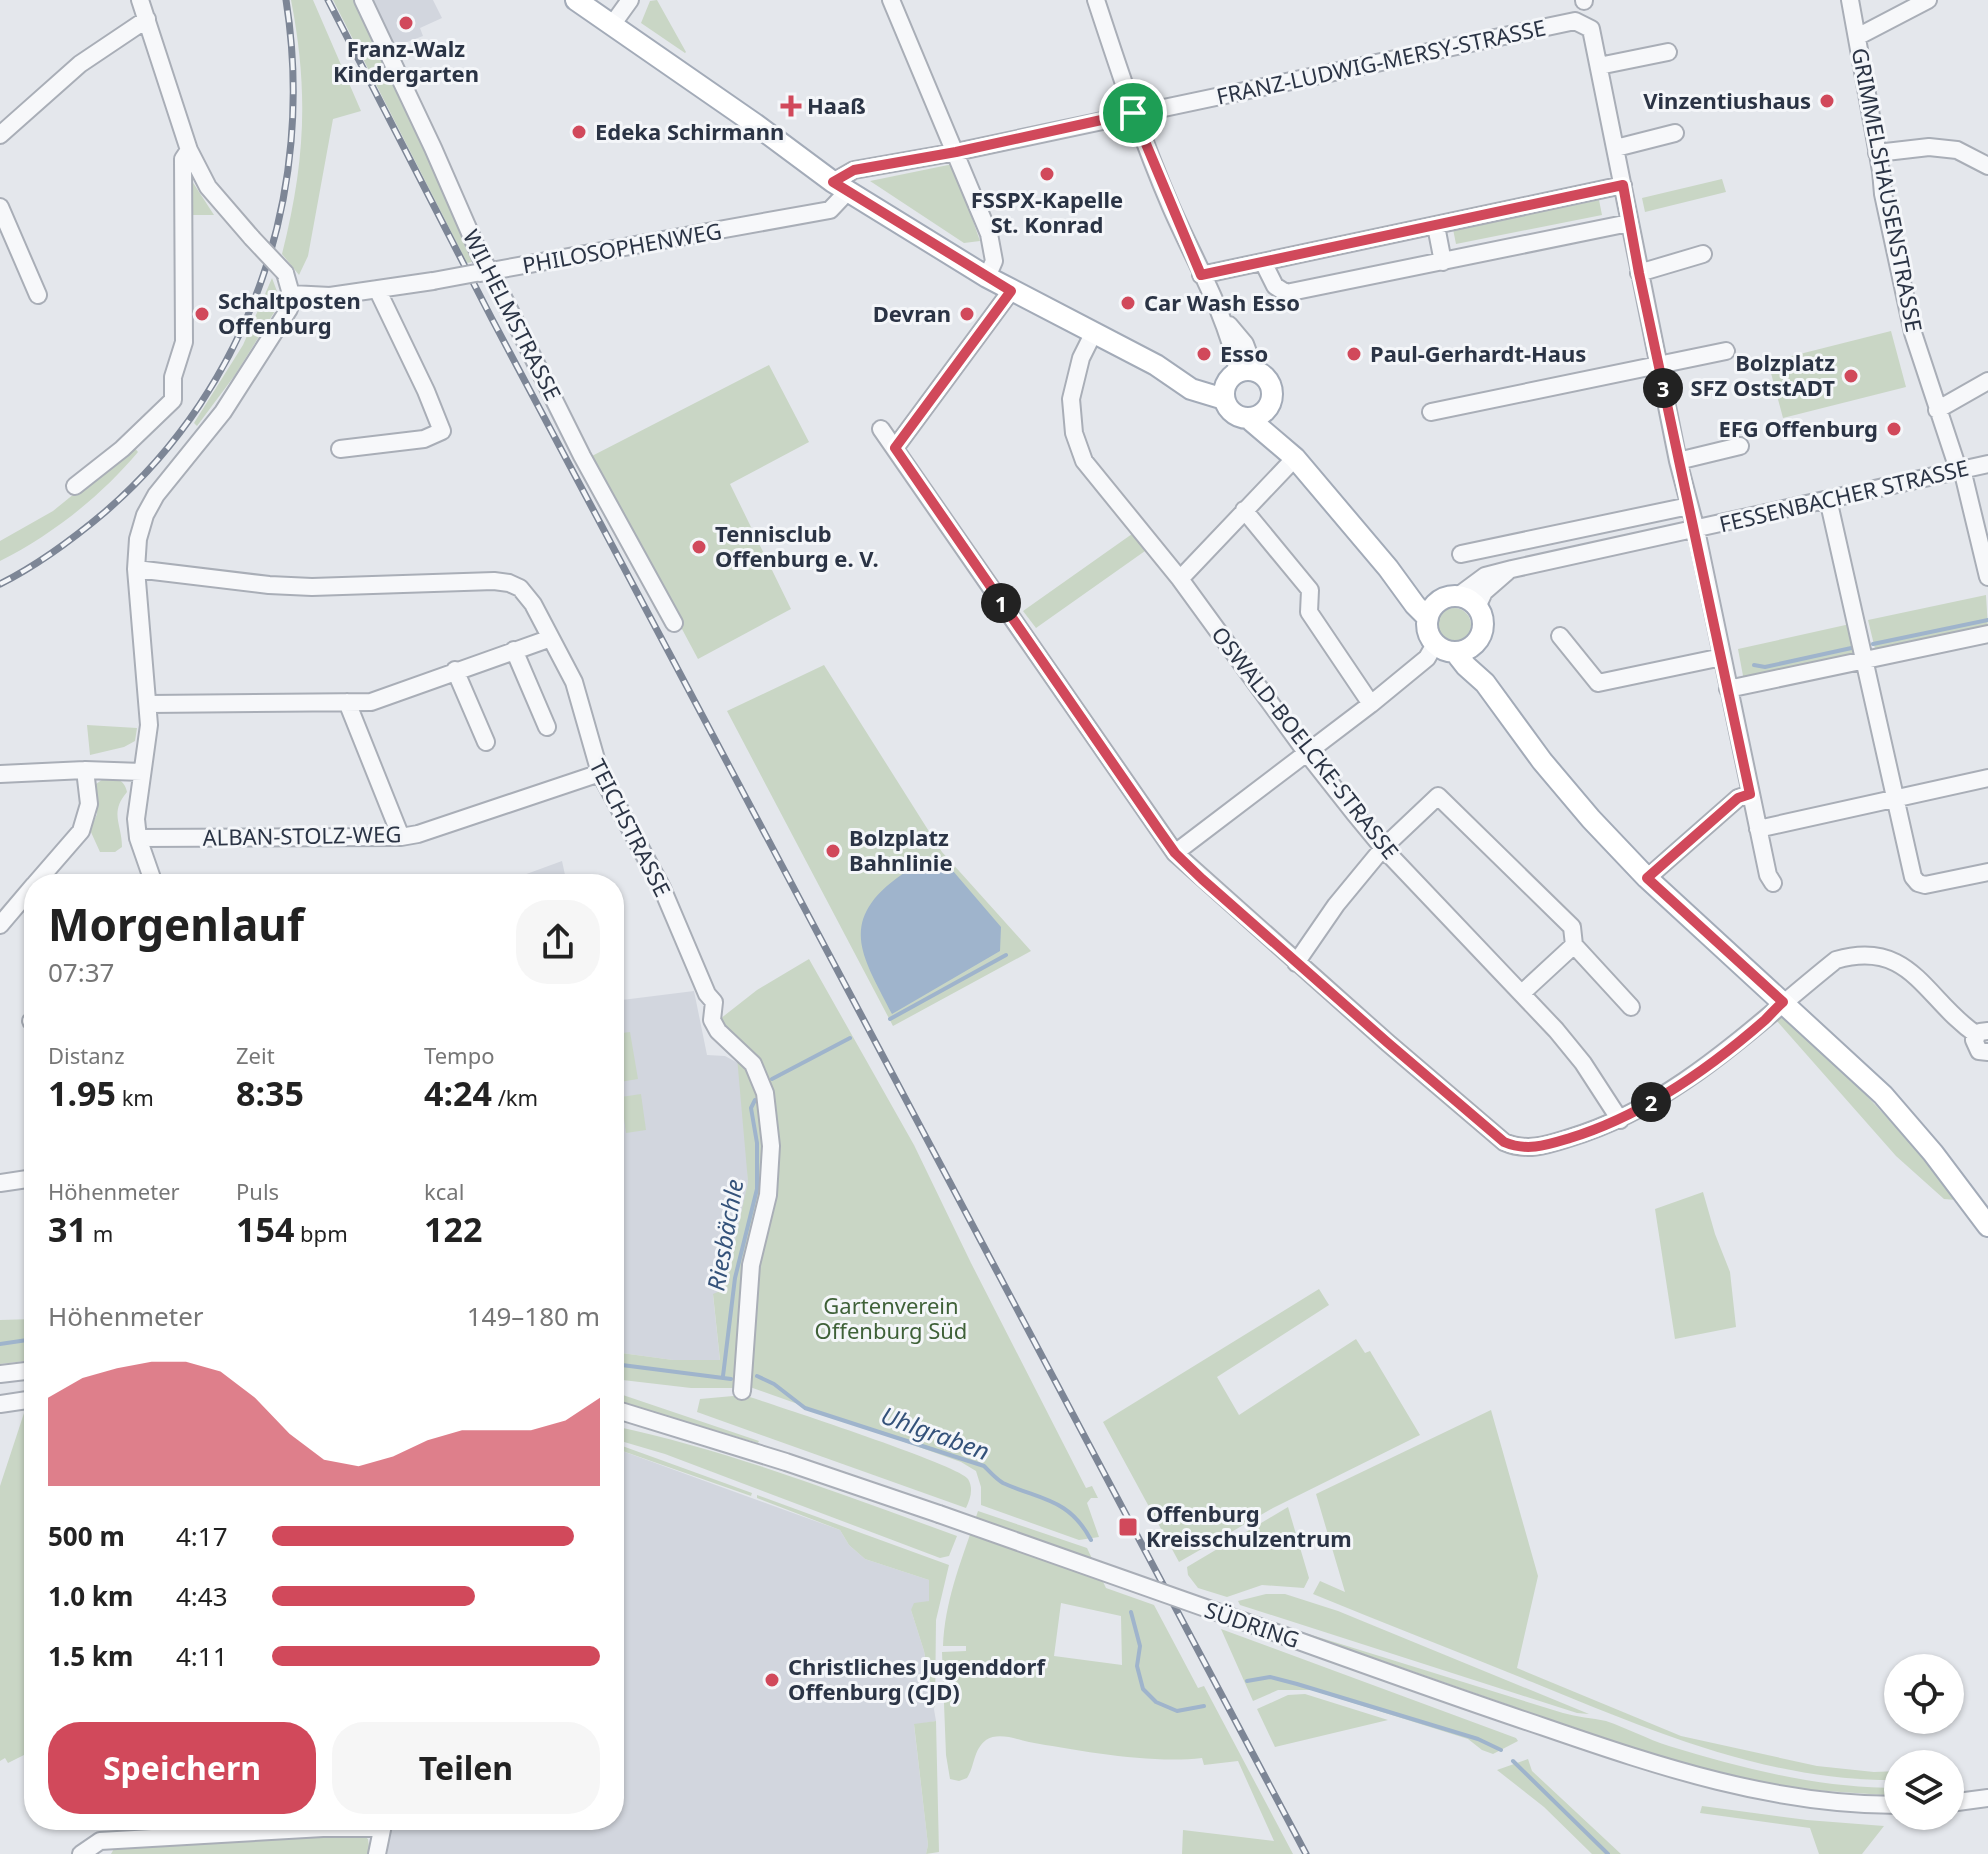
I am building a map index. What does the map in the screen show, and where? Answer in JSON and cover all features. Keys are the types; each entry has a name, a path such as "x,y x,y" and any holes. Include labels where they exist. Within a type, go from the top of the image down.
{"main road":[{"path":"576,0 841,186 1011,291 1156,365 1197,377 1236,381 1262,374 1271,385 1270,405 1295,458"},
{"path":"1236,381 1233,413 1248,418 1295,458 1388,568 1442,605 1469,600 1477,607 1483,627 1476,643 1483,681"},
{"path":"1248,418 1261,414 1270,405"},
{"path":"1442,605 1428,632 1435,644 1455,652 1476,643"},
{"path":"1455,652 1483,681 1542,761 1591,819 1647,878 1883,1095 1933,1153 1988,1226"}],"street":[{"path":"140,0 189,150 208,187 285,273 291,294 289,309 281,324 223,412 156,495 145,515 138,539 136,569 149,704 148,745 136,819 138,838 151,874"},
{"name":"WILHELMSTRASSE","path":"363,0 433,148 481,258 483,272 674,623"},
{"path":"612,25 630,0"},
{"path":"891,0 993,248 994,261 987,277"},
{"path":"1096,0 1133,113 1201,275 1225,321 1245,344 1236,381"},
{"name":"GRIMMELSHAUSENSTRASSE","path":"1850,0 1883,194 1913,333 1937,410 1960,469 1988,577"},
{"path":"1857,37 1928,0"},
{"path":"0,135 80,64 147,19"},
{"name":"FRANZ-LUDWIG-MERSY-STRASSE","path":"1133,113 1575,21 1591,29 1678,461 1696,530 1768,875 1773,883"},
{"path":"1599,66 1668,52"},
{"name":"PHILOSOPHENWEG","path":"291,294 330,296 433,281 830,210 841,186 854,170 956,152 1133,113"},
{"path":"1616,148 1675,133"},
{"path":"1877,153 1929,147 1957,150 1988,166"},
{"path":"75,486 122,449 173,400 173,377 184,342 183,159 189,150"},
{"path":"1201,275 1623,185"},
{"path":"0,207 38,295"},
{"path":"1263,262 1275,286 1286,293 1629,223"},
{"path":"1436,226 1443,262"},
{"path":"1639,273 1703,254"},
{"path":"340,449 424,439 442,431 377,289"},
{"path":"895,448 1011,291"},
{"name":"OSWALD-BOELCKE-STRASSE","path":"1093,334 1081,358 1071,399 1071,417 1078,448 1093,474 1180,579 1306,752 1383,848 1522,993 1583,1063 1620,1120"},
{"path":"1431,412 1726,351"},
{"path":"1937,410 1988,381"},
{"path":"881,429 1175,853 1296,963 1504,1142 1517,1148 1535,1147 1620,1120 1707,1065 1836,960 1853,955 1885,957 1904,966 1938,1002 1982,1033 1975,1046 1979,1051 1988,1052"},
{"path":"1678,461 1740,446"},
{"path":"1180,579 1295,458"},
{"name":"FESSENBACHER STRASSE","path":"1442,605 1485,576 1512,569 1988,464"},
{"path":"1828,499 1910,867 1918,883 1925,885 1988,872"},
{"path":"1461,554 1689,506"},
{"path":"1244,510 1310,590 1309,612 1371,704"},
{"name":"TEICHSTRASSE","path":"136,569 312,587 494,581 520,588 533,604 574,682 600,773 662,888 707,994 714,1002 712,1020 718,1031 753,1064 765,1093 771,1146 768,1195 751,1265 742,1391"},
{"name":"FESSENBACHER STRASSE","path":"1477,607 1484,592 1512,569"},
{"path":"1728,689 1988,634"},
{"path":"1560,636 1598,683 1722,657"},
{"path":"149,704 371,702 551,638"},
{"path":"1175,853 1371,704 1427,658 1435,644"},
{"path":"514,650 547,727"},
{"path":"455,670 486,742"},
{"path":"347,702 401,837"},
{"path":"0,774 85,770 142,772"},
{"path":"43,874 81,831 89,804 85,770"},
{"name":"ALBAN-STOLZ-WEG","path":"138,838 401,837 600,773"},
{"path":"1758,829 1988,778"},
{"path":"1647,878 1738,798 1750,794"},
{"path":"1296,963 1336,905 1383,848 1438,796 1572,927 1574,945 1631,1007"},
{"path":"0,925 24,896"},
{"path":"1522,993 1574,945"},
{"path":"0,1183 24,1179"},
{"path":"0,1374 24,1371"},
{"path":"0,1404 24,1400"},
{"name":"SÜDRING","path":"624,1412 939,1514 1680,1773 1781,1796 1884,1805"},
{"path":"1964,1801 1988,1798"},
{"path":"81,1854 100,1841 289,1830"},
{"path":"377,1854 381,1830"}],"shaded area":[{"name":"Franz-Walz Kindergarten","path":"371,0 433,0 442,18 420,28 423,36 394,47"},
{"path":"562,861 565,874 526,874"},
{"path":"694,991 707,1055 725,1056 738,1063 748,1182 730,1263 720,1291 713,1295 720,1361 673,1360 624,1353 624,1000"},
{"name":"Christliches Jugenddorf Offenburg (CJD)","path":"624,1452 840,1530 849,1545 865,1559 929,1580 929,1601 911,1610 924,1651 936,1721 914,1725 928,1845 926,1854 387,1854 391,1830 624,1830"}],"green space":[{"path":"291,0 313,0 361,111 333,119 308,256 299,275 282,254 296,189 302,127 300,66"},
{"path":"333,0 354,0 415,125 474,260 472,262 467,263"},
{"path":"657,0 685,53 641,23 650,1"},
{"path":"953,164 980,241 964,243 870,181"},
{"path":"190,178 214,215 188,215"},
{"path":"1722,179 1726,192 1645,212 1642,198"},
{"path":"1599,200 1602,215 1456,244 1453,229"},
{"path":"272,278 278,294 275,311 235,375 197,426 194,423 243,345"},
{"path":"1891,331 1906,387 1783,418 1768,362"},
{"name":"Tennisclub Offenburg e. V.","path":"769,365 809,442 730,484 791,609 698,659 590,457"},
{"path":"133,446 138,452 92,499 57,527 0,561 0,541 53,511"},
{"path":"1132,534 1145,551 1036,628 1023,611"},
{"path":"1986,595 1988,629 1876,653 1868,620"},
{"path":"1454,608 1466,613 1471,625 1466,637 1454,642 1442,637 1437,625 1442,613"},
{"path":"1850,624 1857,657 1744,681 1738,649"},
{"path":"824,665 942,852 1031,951 893,1026 727,711"},
{"path":"87,725 137,728 135,741 124,747 90,755"},
{"path":"106,777 122,782 127,792 118,813 122,847 115,852 100,852 90,830 97,814 96,784"},
{"name":"Gartenverein Offenburg Süd","path":"809,959 914,1145 1086,1488 1092,1486 1098,1498 1091,1498 1087,1503 1099,1537 1079,1540 981,1505 981,1487 976,1471 961,1462 747,1386 770,1091 767,1075 720,1019 757,990"},
{"path":"1780,1015 1873,1103 1956,1200 1944,1199 1896,1156 1776,1020"},
{"path":"630,1032 638,1079 624,1081 624,1033"},
{"path":"737,1057 747,1064 759,1091 766,1156 735,1388 691,1388 624,1380 624,1353 673,1360 720,1360 713,1294 720,1291 730,1263 748,1182"},
{"path":"641,1094 646,1130 626,1133 624,1097"},
{"path":"1703,1192 1730,1272 1736,1327 1675,1339 1655,1209"},
{"path":"1319,1289 1329,1305 1217,1377 1239,1415 1356,1339 1365,1353 1370,1351 1420,1435 1273,1508 1179,1562 1103,1422"},
{"path":"24,1319 24,1361 0,1364 0,1320"},
{"path":"624,1395 759,1441 624,1403"},
{"path":"744,1395 901,1449 957,1472 968,1479 971,1486 966,1508 697,1412 700,1399"},
{"path":"1491,1410 1538,1576 1517,1668 1681,1736 1817,1766 1884,1772 1884,1779 1803,1772 1710,1750 1621,1718 1313,1594 1320,1581 1345,1592 1316,1494"},
{"path":"24,1413 24,1755 8,1763 5,1758 0,1761 0,1486"},
{"path":"624,1428 744,1461 957,1536 949,1556 940,1558 665,1454 624,1442"},
{"path":"624,1447 752,1493 751,1496 624,1452"},
{"path":"757,1495 949,1565 936,1620 935,1709 924,1651 911,1610 914,1603 929,1601 929,1580 865,1559 849,1545 840,1530 757,1498"},
{"path":"1288,1507 1309,1578 1304,1588 1262,1585 1227,1597 1198,1588 1188,1575 1187,1567"},
{"path":"978,1511 1087,1548 1106,1588 1154,1605 1198,1688 1204,1686 1293,1854 1182,1854 1183,1830 1274,1841 1238,1761 1204,1765 1202,1758 1116,1756 996,1737 982,1744 967,1778 959,1781 950,1779 946,1755 942,1652 966,1651 966,1646 943,1646 944,1628 951,1594","holes":["1061,1603 1121,1616 1122,1665 1054,1656"]},
{"path":"1266,1594 1285,1594 1338,1611 1589,1714 1577,1713 1240,1605 1238,1601"},
{"path":"1289,1628 1563,1713 1606,1721 1661,1743 1725,1762 1811,1781 1884,1788 1884,1795 1798,1789 1726,1776 1657,1757"},
{"path":"1221,1629 1518,1741 1493,1754 1468,1739 1312,1690 1278,1690 1253,1701"},
{"path":"1305,1694 1388,1720 1275,1747 1257,1709 1288,1695"},
{"path":"936,1721 939,1852 926,1854 928,1845 914,1724"},
{"path":"1528,1759 1532,1771 1621,1854 1592,1854 1544,1807 1497,1770"},
{"path":"1702,1806 1807,1820 1884,1826 1862,1854 1819,1854 1810,1828 1700,1813"},
{"path":"361,1834 368,1839 370,1854 111,1854 115,1847 125,1843"}],"water":[{"path":"941,857 1001,927 1000,951 892,1014 866,959 861,927 878,895 897,878 923,861"}],"waterway":[{"name":"Riesbächle","path":"1873,644 1988,620"},
{"name":"Riesbächle","path":"1754,665 1765,667 1856,647"},
{"name":"Riesbächle","path":"890,1019 1006,955"},
{"name":"Riesbächle","path":"772,1079 850,1038"},
{"name":"Riesbächle","path":"723,1376 735,1278 757,1189 757,1143 751,1108 755,1100"},
{"name":"Uhlgraben","path":"0,1344 24,1340"},
{"name":"Uhlgraben","path":"624,1365 731,1379"},
{"name":"Uhlgraben","path":"757,1376 774,1384 805,1408 984,1466 1003,1483 1063,1508 1082,1526 1091,1540"},
{"name":"Uhlgraben","path":"1131,1612 1140,1646 1137,1666 1143,1689 1156,1702 1177,1711 1204,1706"},
{"name":"Uhlgraben","path":"1247,1681 1270,1677 1297,1684 1478,1739 1501,1750"},
{"name":"Uhlgraben","path":"1513,1761 1608,1854"}],"railway":[{"path":"0,584 80,532 105,512 156,461 200,405 235,344 262,279 281,212 291,142 293,71 286,0"},
{"path":"328,0 492,319 1306,1854"}],"place":[{"name":"Franz-Walz Kindergarten","path":"406,23"},
{"name":"Vinzentiushaus","path":"1827,101"},
{"name":"Haaß","path":"791,106"},
{"name":"Edeka Schirmann","path":"579,132"},
{"name":"FSSPX-Kapelle St. Konrad","path":"1047,174"},
{"name":"Car Wash Esso","path":"1128,303"},
{"name":"Schaltposten Offenburg","path":"202,314"},
{"name":"Devran","path":"967,314"},
{"name":"Esso","path":"1204,354"},
{"name":"Paul-Gerhardt-Haus","path":"1354,354"},
{"name":"Bolzplatz SFZ OststADT","path":"1851,376"},
{"name":"EFG Offenburg","path":"1894,429"},
{"name":"Tennisclub Offenburg e. V.","path":"699,547"},
{"name":"Bolzplatz Bahnlinie","path":"833,851"},
{"name":"Offenburg Kreisschulzentrum","path":"1128,1527"},
{"name":"Christliches Jugenddorf Offenburg (CJD)","path":"772,1680"}],"route":[{"path":"1133,113 1201,275 1623,185 1678,461 1696,530 1750,794 1738,798 1647,878 1783,1002 1707,1065 1620,1120 1535,1147 1517,1148 1504,1142 1202,879 1175,853 895,448 1011,291 833,182 854,170 956,152 1133,113"}]}
